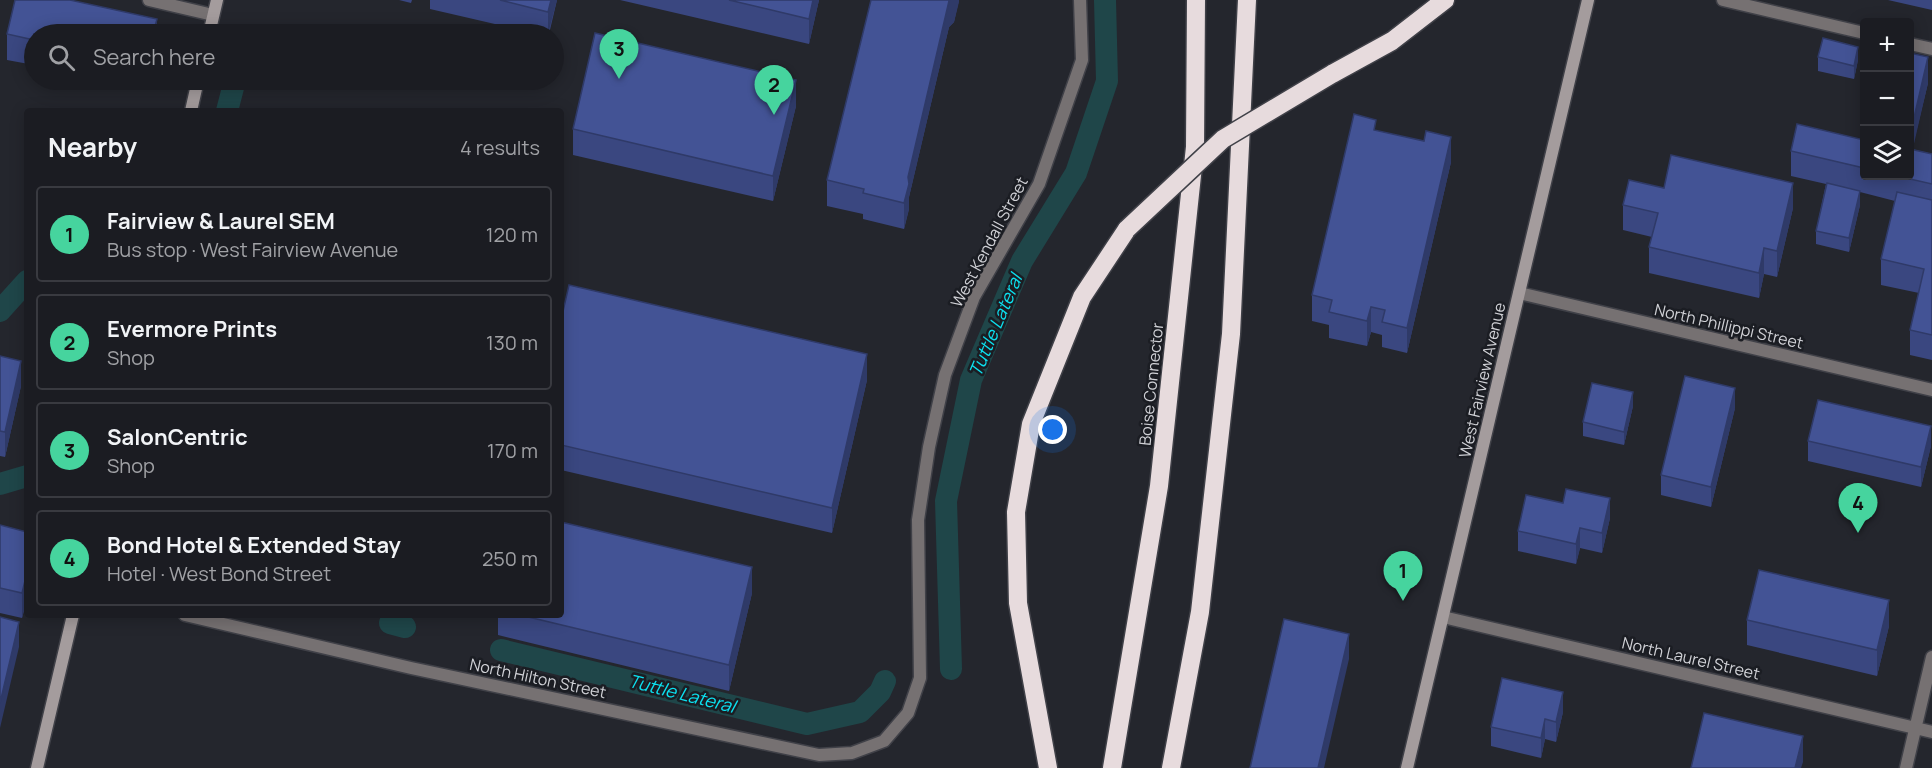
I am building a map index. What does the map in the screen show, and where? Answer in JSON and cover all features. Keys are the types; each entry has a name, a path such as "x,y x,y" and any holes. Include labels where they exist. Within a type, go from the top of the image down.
{"highway":[{"name":"Boise Connector","path":"1112,768 1160,486 1195,147 1196,0"},
{"path":"1171,768 1200,612 1231,334 1247,0"},
{"path":"1048,768 1018,603 1016,512 1030,424 1082,297 1127,229 1223,140 1332,74 1392,41 1444,0"}],"main road":[{"path":"211,24 217,0"},
{"name":"West Fairview Avenue","path":"1407,768 1588,0"},
{"path":"192,108 196,90"},
{"path":"37,768 72,618"}],"street":[{"path":"149,0 213,15"},
{"name":"West Kendall Street","path":"884,741 908,713 920,678 918,520 928,447 945,375 974,297 1039,184 1082,60 1080,0"},
{"path":"1723,0 1860,32"},
{"path":"1914,45 1932,49"},
{"name":"North Phillippi Street","path":"1519,293 1932,390"},
{"name":"North Laurel Street","path":"1443,617 1932,732"},
{"name":"North Hilton Street","path":"198,618 423,670 819,755 852,753 884,741"},
{"path":"1906,768 1932,657"}],"building":[{"path":"15,0 70,0 157,19 156,24 24,24 24,38 7,34"},
{"path":"500,0 551,0 548,12"},
{"path":"729,0 813,0 809,19"},
{"path":"871,0 950,0 908,177 909,184 904,203 863,193 864,189 827,180"},
{"path":"595,33 796,80 773,176 573,129"},
{"path":"1823,38 1858,47 1854,66 1818,57"},
{"path":"1914,54 1928,57 1914,118"},
{"path":"1354,114 1376,120 1374,130 1424,141 1426,131 1451,137 1407,328 1382,322 1385,310 1371,307 1367,321 1329,312 1332,300 1312,295"},
{"path":"1797,124 1860,139 1860,167 1791,151"},
{"path":"1914,150 1932,154 1932,184 1914,180"},
{"path":"1671,155 1793,183 1777,251 1764,248 1759,273 1649,247 1658,213 1623,205 1629,180 1664,188"},
{"path":"1827,183 1860,191 1849,238 1816,231"},
{"path":"1897,192 1932,200 1932,335 1910,330 1924,269 1881,259"},
{"path":"569,285 867,354 832,508 564,446 564,307"},
{"path":"0,356 21,361 5,432 0,431"},
{"path":"1685,376 1735,388 1711,487 1661,475"},
{"path":"1592,383 1633,392 1624,432 1583,422"},
{"path":"1818,400 1931,426 1921,467 1808,441"},
{"path":"1566,489 1610,498 1602,533 1580,528 1576,544 1518,531 1526,495 1563,503"},
{"path":"564,523 752,567 729,665 533,618 564,618"},
{"path":"0,525 24,531 24,585 22,593 0,588"},
{"path":"1759,570 1889,600 1877,650 1747,620"},
{"path":"0,617 19,622 0,703"},
{"path":"1284,619 1349,634 1318,768 1250,768"},
{"path":"1502,678 1563,692 1556,722 1545,719 1541,738 1491,727"},
{"path":"1704,713 1803,736 1795,768 1691,768"}],"waterway":[{"name":"Tuttle Lateral","path":"951,669 946,501 971,380 1022,261 1076,173 1107,81 1105,0"},
{"path":"228,108 232,90"},
{"path":"0,311 24,284"},
{"name":"Tuttle Lateral","path":"0,484 24,477"},
{"name":"Tuttle Lateral","path":"390,623 405,627"},
{"name":"Tuttle Lateral","path":"501,650 807,724 860,712 880,692 885,681"}],"place":[{"name":"SalonCentric","path":"619,79"},
{"name":"Evermore Prints","path":"774,115"},
{"name":"Bond Hotel & Extended Stay","path":"1858,533"},
{"name":"Fairview & Laurel SEM","path":"1403,601"}]}
